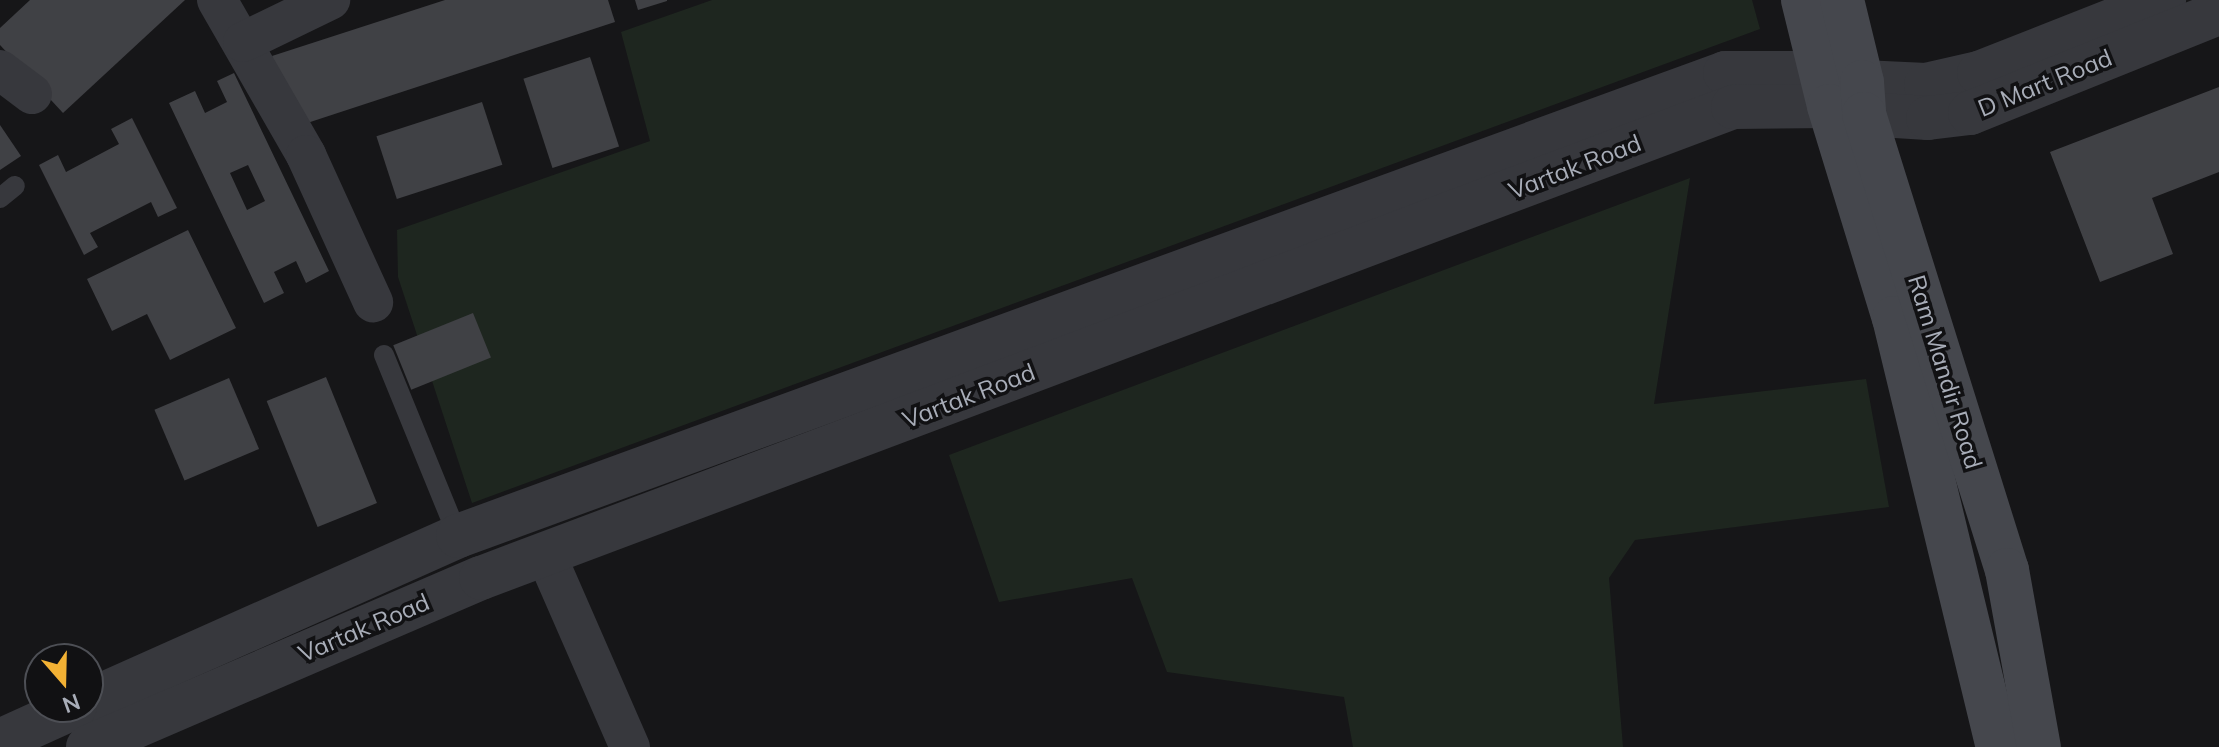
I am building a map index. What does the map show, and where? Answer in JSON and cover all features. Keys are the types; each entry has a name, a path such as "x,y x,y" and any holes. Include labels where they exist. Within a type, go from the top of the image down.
{"main road":[{"path":"1803,0 1844,94 1894,318 1998,747"},
{"name":"Ram Mandir Road","path":"1842,0 1844,94 2007,570 2039,747"}],"street":[{"path":"217,0 306,155 373,302"},
{"path":"243,42 330,0"},
{"name":"D Mart Road","path":"1844,94 1926,85 1979,73 2164,0"},
{"name":"D Mart Road","path":"1844,94 1928,118 1970,113 2219,13"},
{"path":"0,70 32,94"},
{"name":"Vartak Road","path":"104,694 458,536 1725,73 1844,94"},
{"name":"Vartak Road","path":"88,747 481,578 1733,107 1844,94"},
{"path":"546,555 630,747"},
{"path":"0,741 40,723"}],"lane":[{"path":"384,355 458,536"}],"shaded area":[{"path":"712,0 1752,0 1760,29 472,503 398,277 397,230 650,141 621,32"},
{"path":"1690,178 1654,404 1866,379 1889,507 1635,540 1609,578 1623,747 1353,747 1344,697 1167,672 1132,578 999,602 949,455"}],"building":[{"path":"30,0 185,0 63,113 0,45 0,28"},
{"path":"445,0 608,0 615,22 295,127 272,56"},
{"path":"635,0 667,0 667,1 638,10"},
{"path":"590,57 619,146 552,168 523,79"},
{"path":"234,73 329,271 306,283 296,261 274,272 284,293 264,303 169,103 195,91 205,113 227,102 217,81","holes":["248,165 265,201 247,210 230,173"]},
{"path":"2219,87 2219,172 2152,198 2173,254 2100,282 2050,152"},
{"path":"482,102 502,165 397,199 376,136"},
{"path":"132,118 177,208 158,217 151,202 90,233 98,247 84,255 39,165 58,155 66,172 119,144 111,129"},
{"path":"0,125 21,156 0,170"},
{"path":"188,230 236,328 170,360 147,314 112,331 87,279"},
{"path":"473,313 491,358 411,390 393,345"},
{"path":"326,377 377,503 318,527 267,401"},
{"path":"229,378 259,449 185,481 154,410"}]}
